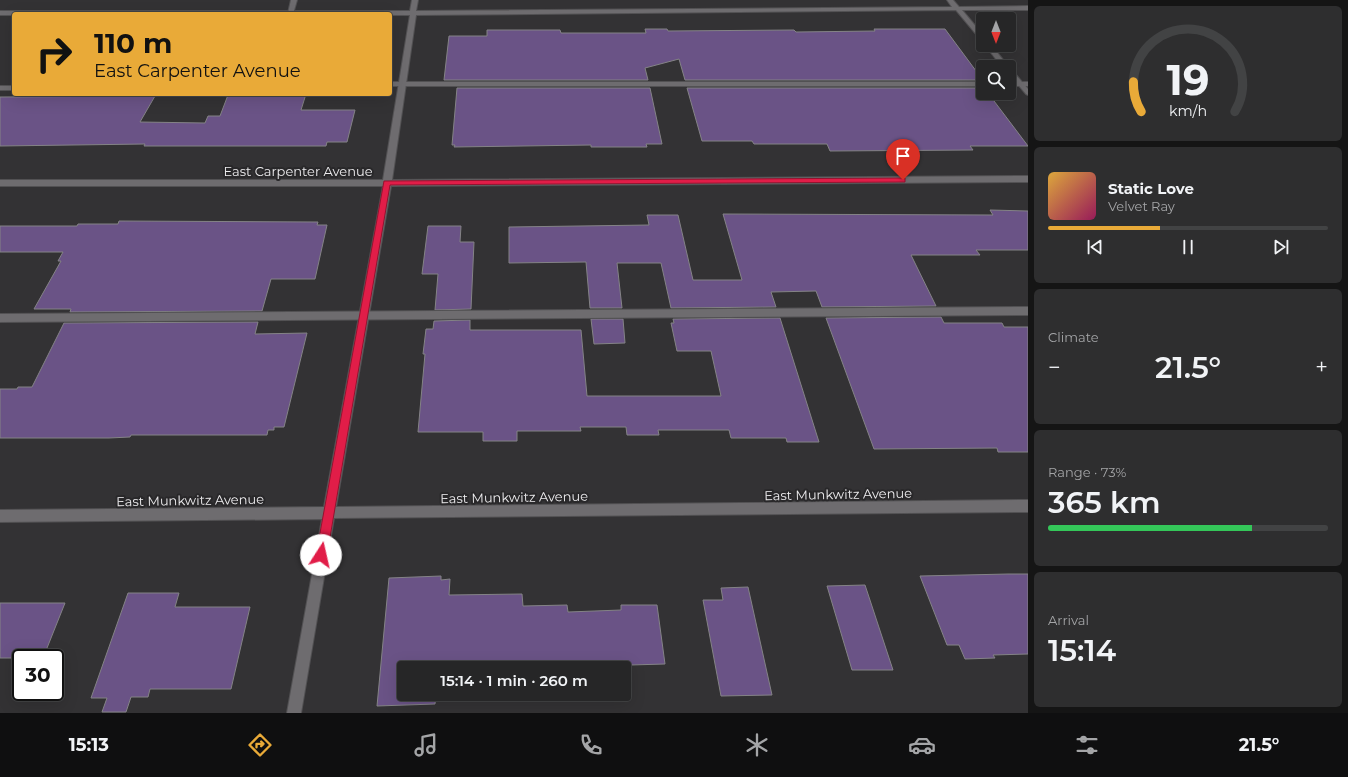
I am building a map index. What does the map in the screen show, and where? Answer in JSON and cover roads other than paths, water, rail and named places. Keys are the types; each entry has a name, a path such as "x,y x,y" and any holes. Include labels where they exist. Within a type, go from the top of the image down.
{"street":[{"path":"291,12 294,0"},
{"path":"294,713 404,84 415,0"},
{"path":"950,0 976,31"},
{"path":"392,13 1028,8"},
{"path":"0,13 12,13"},
{"path":"994,52 1000,60"},
{"path":"1016,77 1024,84 1028,93"},
{"path":"392,84 976,84"},
{"path":"0,88 12,88"},
{"name":"East Carpenter Avenue","path":"0,183 387,183 1028,179"},
{"path":"0,318 1028,311"},
{"name":"East Munkwitz Avenue","path":"0,516 1028,506"}]}
